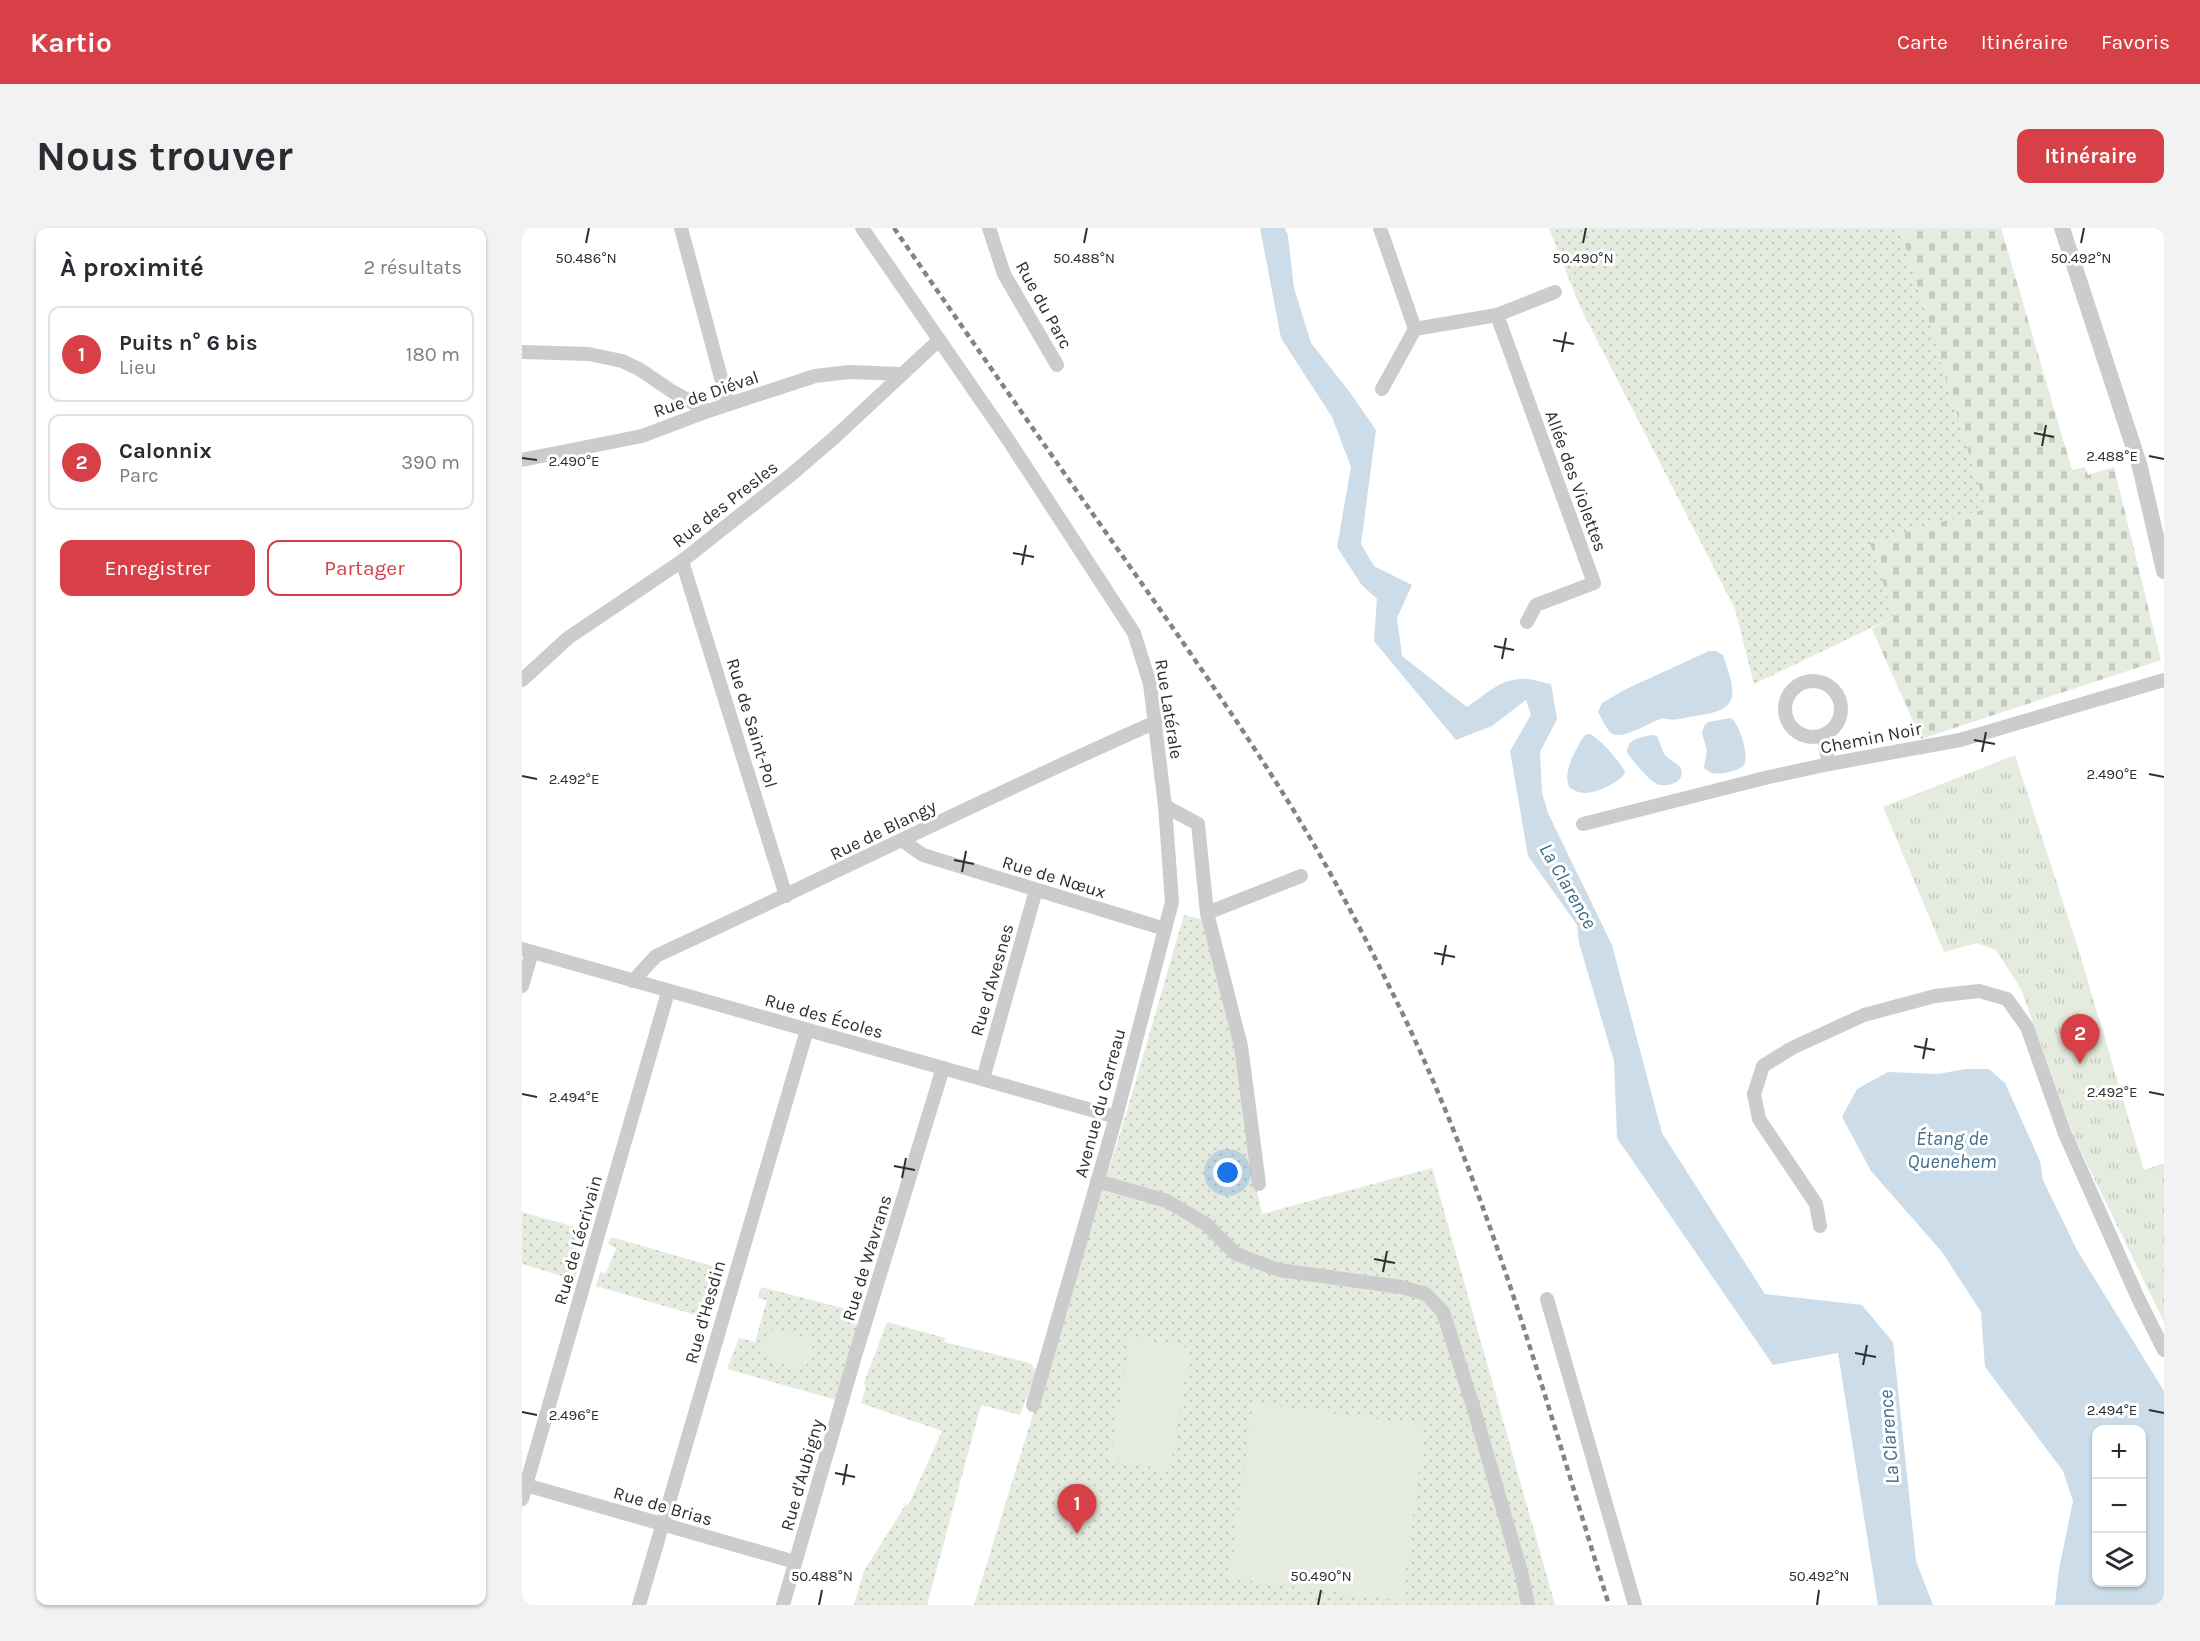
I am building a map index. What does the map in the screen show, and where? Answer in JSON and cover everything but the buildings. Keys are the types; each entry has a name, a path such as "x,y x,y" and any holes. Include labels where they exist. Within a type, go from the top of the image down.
{"street":[{"path":"681,228 728,404"},
{"name":"Rue Latérale","path":"862,228 1124,615 1142,655 1150,684 1165,806"},
{"name":"Rue du Parc","path":"989,228 1004,274 1057,365"},
{"path":"1380,228 1415,329 1382,389"},
{"path":"2062,228 2140,467 2164,571"},
{"path":"1415,329 1497,315 1555,292"},
{"name":"Allée des Violettes","path":"1497,315 1594,583 1536,605 1527,622"},
{"name":"Rue des Presles","path":"522,680 568,638 682,561 801,467 939,340"},
{"path":"522,352 589,354 622,361 708,411"},
{"name":"Rue de Diéval","path":"522,460 642,436 798,380 830,373 902,374"},
{"name":"Rue de Saint-Pol","path":"682,561 786,896"},
{"name":"Chemin Noir","path":"1583,824 1829,764 1960,740 2164,680"},
{"path":"1809,681 1820,682 1831,687 1838,697 1841,708 1839,720 1833,729 1823,736 1812,737 1800,734 1791,727 1786,716 1785,705 1790,694 1798,686 1809,681"},
{"name":"Rue de Blangy","path":"633,981 656,956 1053,768 1156,722"},
{"path":"1823,736 1829,764"},
{"path":"1165,806 1198,824 1207,913 1241,1046 1259,1184"},
{"name":"Avenue du Carreau","path":"1033,1405 1116,1117 1172,902 1165,806"},
{"name":"Rue de Nœux","path":"903,841 923,855 1165,929"},
{"path":"1207,913 1301,876"},
{"name":"Rue d'Avesnes","path":"983,1079 1036,890"},
{"path":"522,986 527,951"},
{"name":"Rue des Écoles","path":"527,951 1116,1117"},
{"path":"1820,1226 1815,1204 1759,1119 1754,1094 1763,1066 1792,1048 1864,1015 1935,996 1957,993 1979,991 2007,999 2027,1027 2065,1134 2138,1298 2164,1350"},
{"name":"Rue de Lécrivain","path":"523,1489 668,992"},
{"name":"Rue d'Hesdin","path":"639,1605 807,1030"},
{"name":"Rue de Wavrans","path":"855,1356 943,1068"},
{"path":"1097,1181 1167,1201 1206,1224 1236,1254 1279,1270 1401,1287 1426,1294 1443,1312 1522,1575 1528,1605"},
{"path":"1547,1299 1635,1605"},
{"name":"Rue d'Aubigny","path":"783,1605 855,1356"},
{"name":"Rue de Brias","path":"523,1489 795,1562"}],"green space":[{"path":"1549,228 1697,228 1698,230 1703,228 1900,228 1987,509 1871,543 1894,617 1754,684 1735,609 1580,307"},
{"path":"1900,228 2001,228 2072,470 2085,467 2088,475 2114,467 2161,660 1921,739 1872,629 1894,617 1870,543 1986,509"},
{"path":"2015,755 2078,948 2144,1170 2164,1163 2164,1322 2075,1139 2021,989 1996,950 1977,943 1944,952 1883,807"},
{"path":"1184,915 1209,921 1246,1042 1256,1186 1262,1214 1432,1168 1555,1605 974,1605 1127,1111"},
{"path":"522,1212 589,1231 586,1242 579,1240 572,1265 578,1268 575,1280 522,1264"},
{"path":"611,1237 723,1269 720,1280 715,1280 707,1304 712,1307 709,1319 596,1286 600,1272 606,1273 616,1248 608,1244"},
{"path":"761,1287 854,1311 851,1322 860,1325 836,1400 727,1369 739,1338 755,1342 767,1300 758,1298"},
{"path":"887,1322 945,1338 944,1342 1030,1363 1037,1371 1020,1415 981,1405 927,1605 854,1605 864,1571 906,1504 908,1506 942,1431 861,1403 866,1388 864,1383"},
{"path":"769,1328 814,1341 805,1370 761,1356"},
{"path":"1130,1338 1190,1348 1170,1470 1110,1460"},
{"path":"1253,1403 1425,1425 1402,1601 1230,1578"}],"water":[{"name":"La Clarence","path":"1260,228 1285,228 1294,288 1311,343 1376,430 1361,544 1374,566 1412,585 1397,618 1402,656 1467,707 1493,688 1514,680 1525,679 1551,684 1557,719 1540,752 1542,793 1548,813 1612,945 1662,1133 1765,1294 1862,1305 1893,1342 1916,1561 1933,1605 1878,1605 1838,1353 1773,1365 1617,1138 1614,1061 1579,943 1577,925 1528,856 1510,751 1531,715 1526,700 1492,726 1456,740 1374,641 1377,599 1361,584 1337,547 1351,467 1332,417 1281,338"},
{"path":"1709,651 1716,651 1723,655 1733,690 1728,704 1711,713 1675,720 1663,718 1621,735 1615,735 1608,730 1598,712 1602,703 1624,690"},
{"path":"1731,718 1743,741 1745,762 1743,766 1732,771 1711,773 1704,768 1707,750 1702,733 1704,726 1708,722"},
{"path":"1589,734 1609,750 1625,772 1619,780 1608,786 1590,793 1583,793 1570,788 1567,776 1574,754 1585,735"},
{"path":"1651,735 1657,736 1665,755 1681,769 1680,778 1673,784 1655,783 1627,752 1632,741"},
{"name":"Étang de Quenehem","path":"1965,1069 1989,1069 2005,1083 2040,1161 2043,1180 2077,1250 2164,1391 2164,1605 2055,1605 2059,1569 2073,1501 2063,1471 1985,1367 1981,1312 1942,1252 1871,1171 1842,1117 1857,1089 1888,1072 1938,1074"}],"railway":[{"path":"894,228 1229,710 1307,832 1366,940 1423,1058 1484,1212 1537,1368 1609,1605"}],"place":[{"name":"Calonnix","path":"2080,1064"},
{"name":"Puits n° 6 bis","path":"1077,1534"}]}
